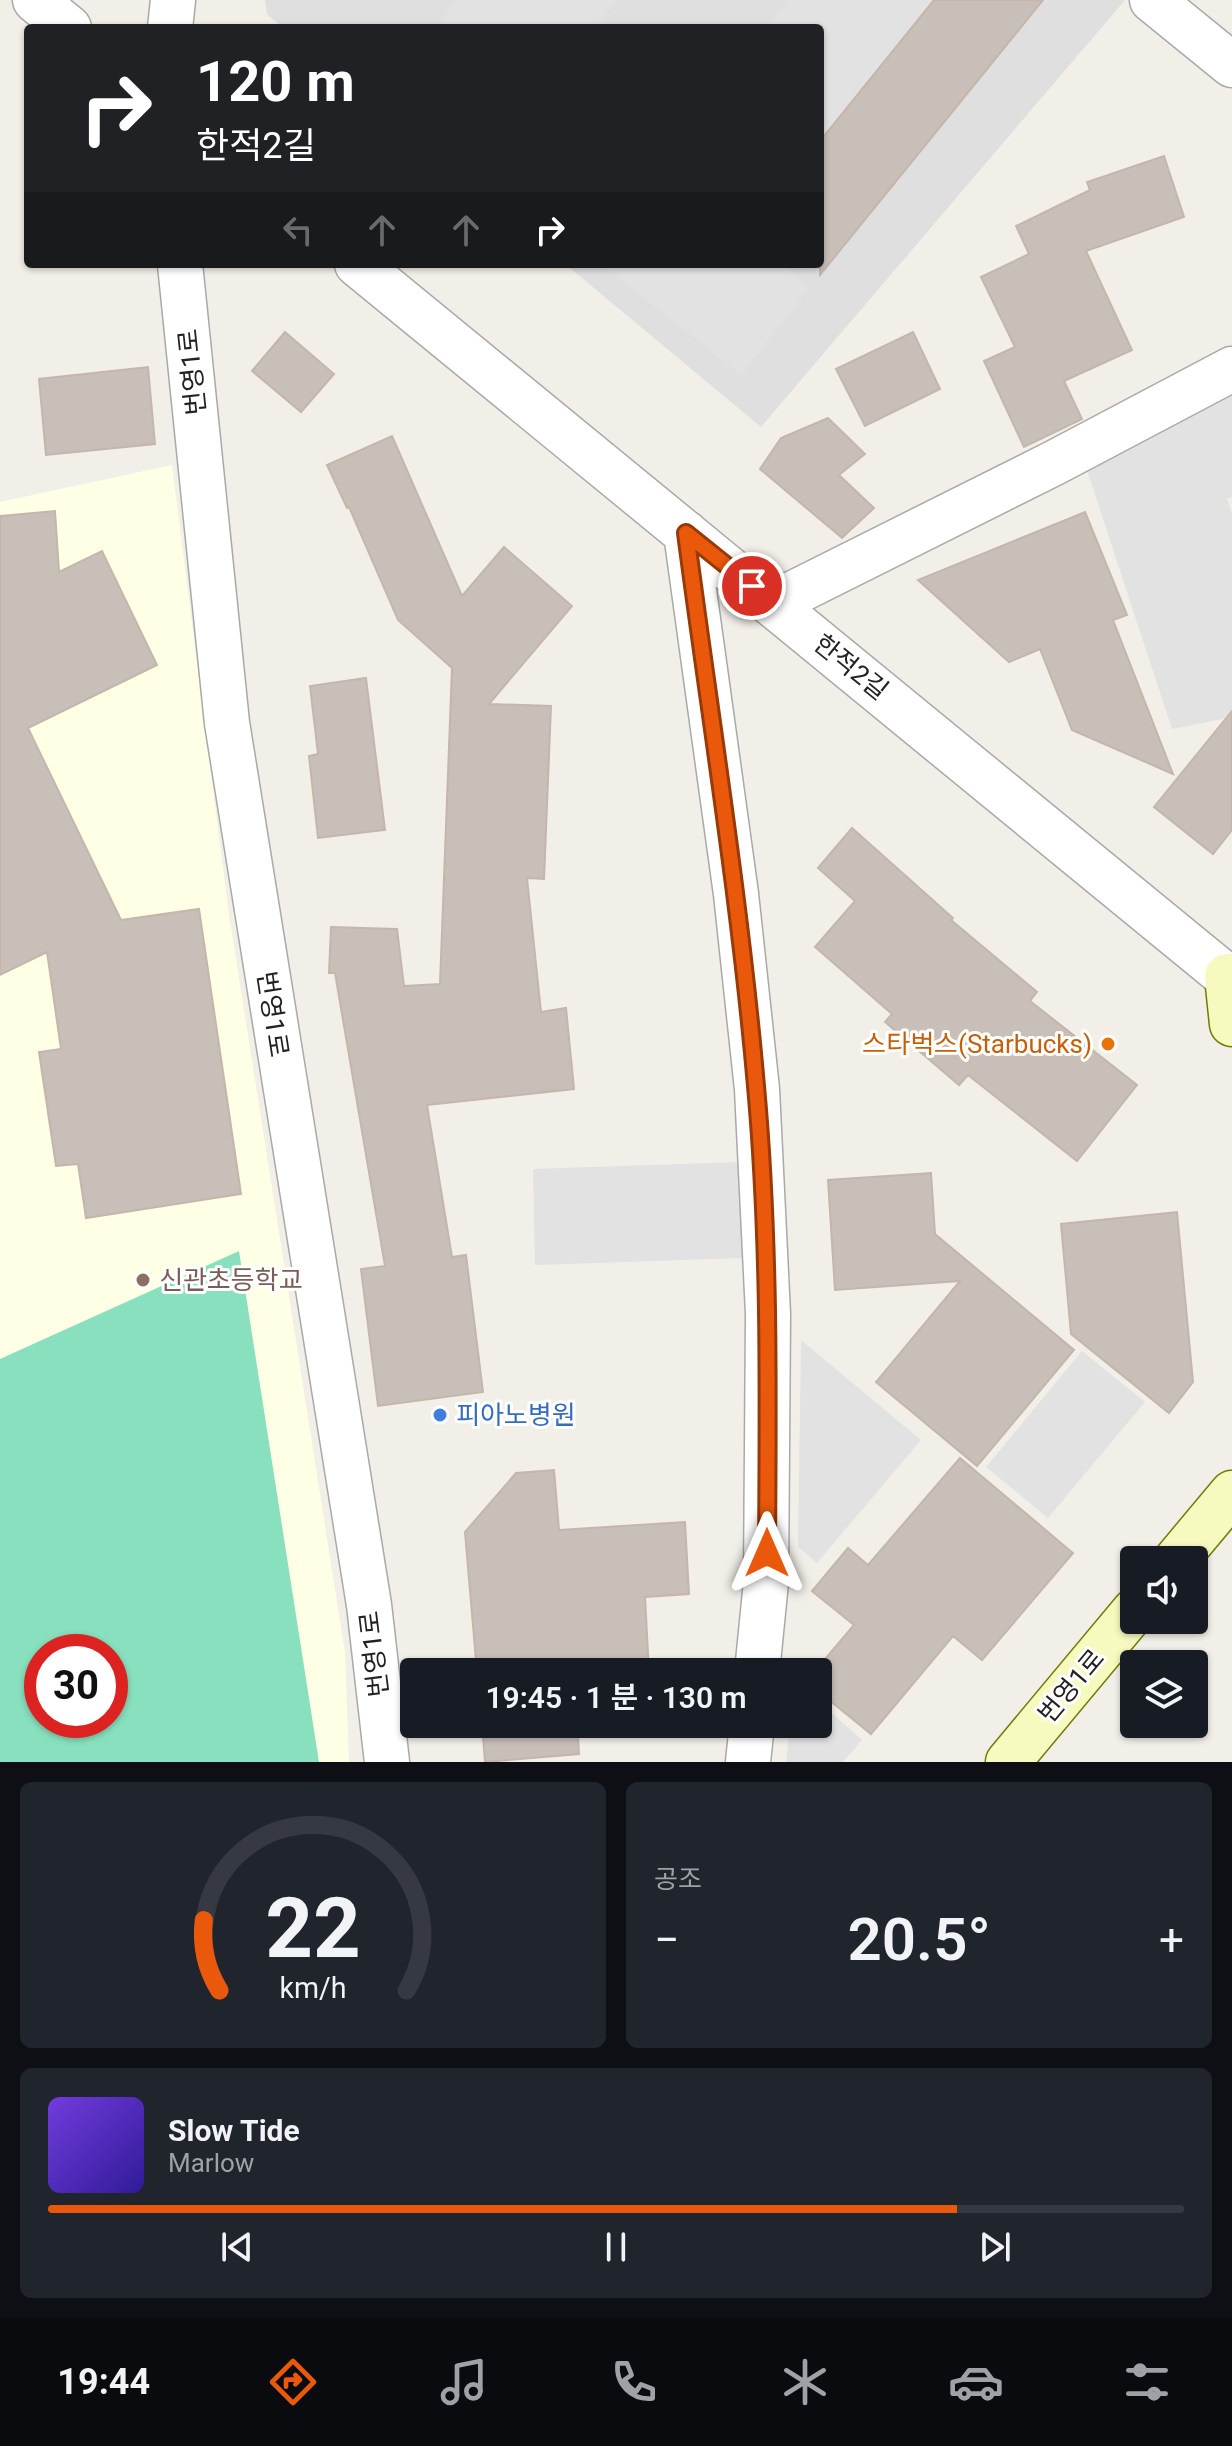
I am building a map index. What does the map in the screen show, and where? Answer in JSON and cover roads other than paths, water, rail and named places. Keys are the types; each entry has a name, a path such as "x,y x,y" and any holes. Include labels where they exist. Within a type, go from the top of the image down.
{"main road":[{"path":"1230,978 1232,1024"},
{"path":"1188,1546 1232,1493"},
{"name":"번영1로","path":"1008,1762 1120,1628"}],"street":[{"path":"35,0 64,24"},
{"path":"170,24 173,0"},
{"path":"1152,0 1232,65"},
{"name":"번영1로","path":"180,268 227,723 369,1605 387,1762"},
{"name":"한적2길","path":"362,268 1230,978"},
{"path":"774,603 1054,463 1232,369"},
{"path":"686,533 736,894 757,1089 768,1314 766,1582 758,1658"},
{"path":"748,1762 751,1738"}],"place":[{"name":"스타벅스(Starbucks)","path":"1108,1044"},
{"name":"신관초등학교","path":"143,1280"},
{"name":"피아노병원","path":"440,1415"}]}
